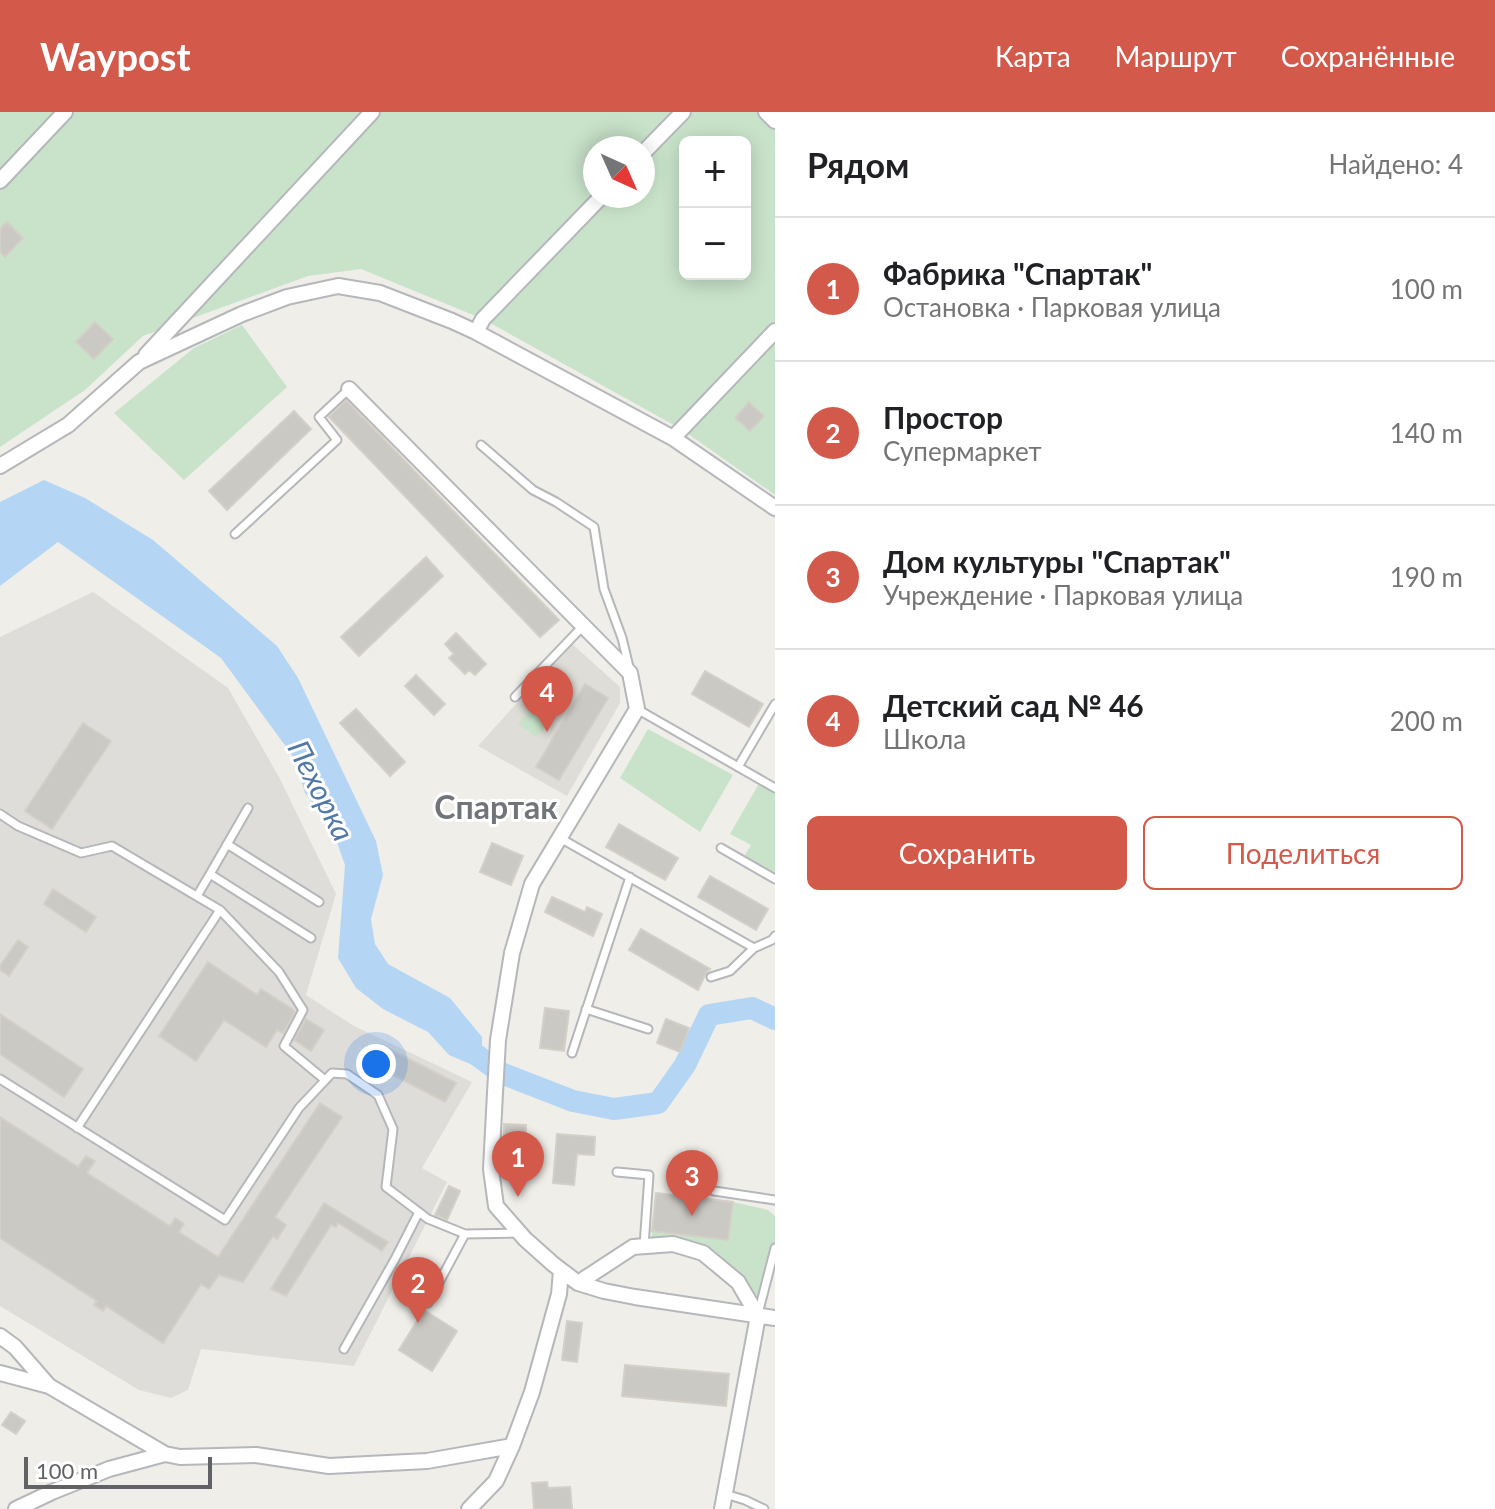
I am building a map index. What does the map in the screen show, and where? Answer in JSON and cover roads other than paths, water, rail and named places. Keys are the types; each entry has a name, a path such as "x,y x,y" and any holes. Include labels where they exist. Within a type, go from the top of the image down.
{"street":[{"path":"0,181 65,112"},
{"path":"0,466 68,425 139,362 372,112"},
{"path":"655,141 683,112"},
{"path":"766,112 775,121"},
{"path":"476,332 483,319 590,208"},
{"path":"139,362 242,314 287,297 338,286 380,293 476,332 673,438 775,508"},
{"path":"673,438 775,331"},
{"path":"349,389 630,673 637,709 532,884 512,953 498,1040 491,1169 496,1206 520,1233 578,1283 635,1297 775,1318"},
{"path":"578,1283 633,1247 673,1244 703,1253 738,1282 758,1316 724,1502"},
{"path":"469,1509 496,1481 512,1446 532,1392 559,1294 561,1271"},
{"path":"0,1336 15,1347 49,1386"},
{"path":"0,1373 49,1386 165,1454 180,1457 256,1455 329,1466 427,1461 512,1446"},
{"path":"16,1509 109,1469 165,1454"}],"lane":[{"path":"235,534 337,440 319,417 349,389"},
{"path":"481,445 533,490 594,527 604,589 622,638 630,673"},
{"path":"515,697 583,626"},
{"path":"738,767 775,704"},
{"path":"637,709 775,788"},
{"path":"197,896 248,808"},
{"path":"0,814 18,826 81,853 112,846 220,910 279,972 303,1010 284,1046 325,1080"},
{"path":"560,838 754,948"},
{"path":"227,844 319,902"},
{"path":"721,848 775,879"},
{"path":"210,874 311,938"},
{"path":"572,1053 630,877"},
{"path":"77,1128 220,910"},
{"path":"711,977 730,971 754,948 774,939"},
{"path":"586,1009 648,1029"},
{"path":"0,1079 225,1220 299,1108 332,1073 347,1074 378,1095 393,1129 386,1187 428,1219 465,1234 520,1233"},
{"path":"617,1172 649,1175 644,1246"},
{"path":"714,1191 775,1200"},
{"path":"344,1349 419,1212"},
{"path":"428,1303 465,1234"},
{"path":"758,1316 775,1248"},
{"path":"724,1502 745,1500 764,1509"}],"water":[{"path":"44,480 85,498 153,540 277,646 298,678 376,841 383,875 371,919 375,944 388,964 450,998 482,1037 482,1069 449,1055 428,1032 383,1009 356,988 338,958 345,865 333,831 305,793 295,759 221,658 58,542 0,586 0,502"}],"waterway":[{"name":"Пехорка","path":"459,1042 501,1073 573,1101 614,1109 658,1103 685,1065 709,1015 752,1008 775,1019"}],"place":[{"name":"Детский сад № 46","path":"547,732"},
{"name":"Фабрика \"Спартак\"","path":"518,1197"},
{"name":"Дом культуры \"Спартак\"","path":"692,1216"},
{"name":"Простор","path":"418,1323"}],"district":[{"name":"Спартак","path":"496,806"}]}
